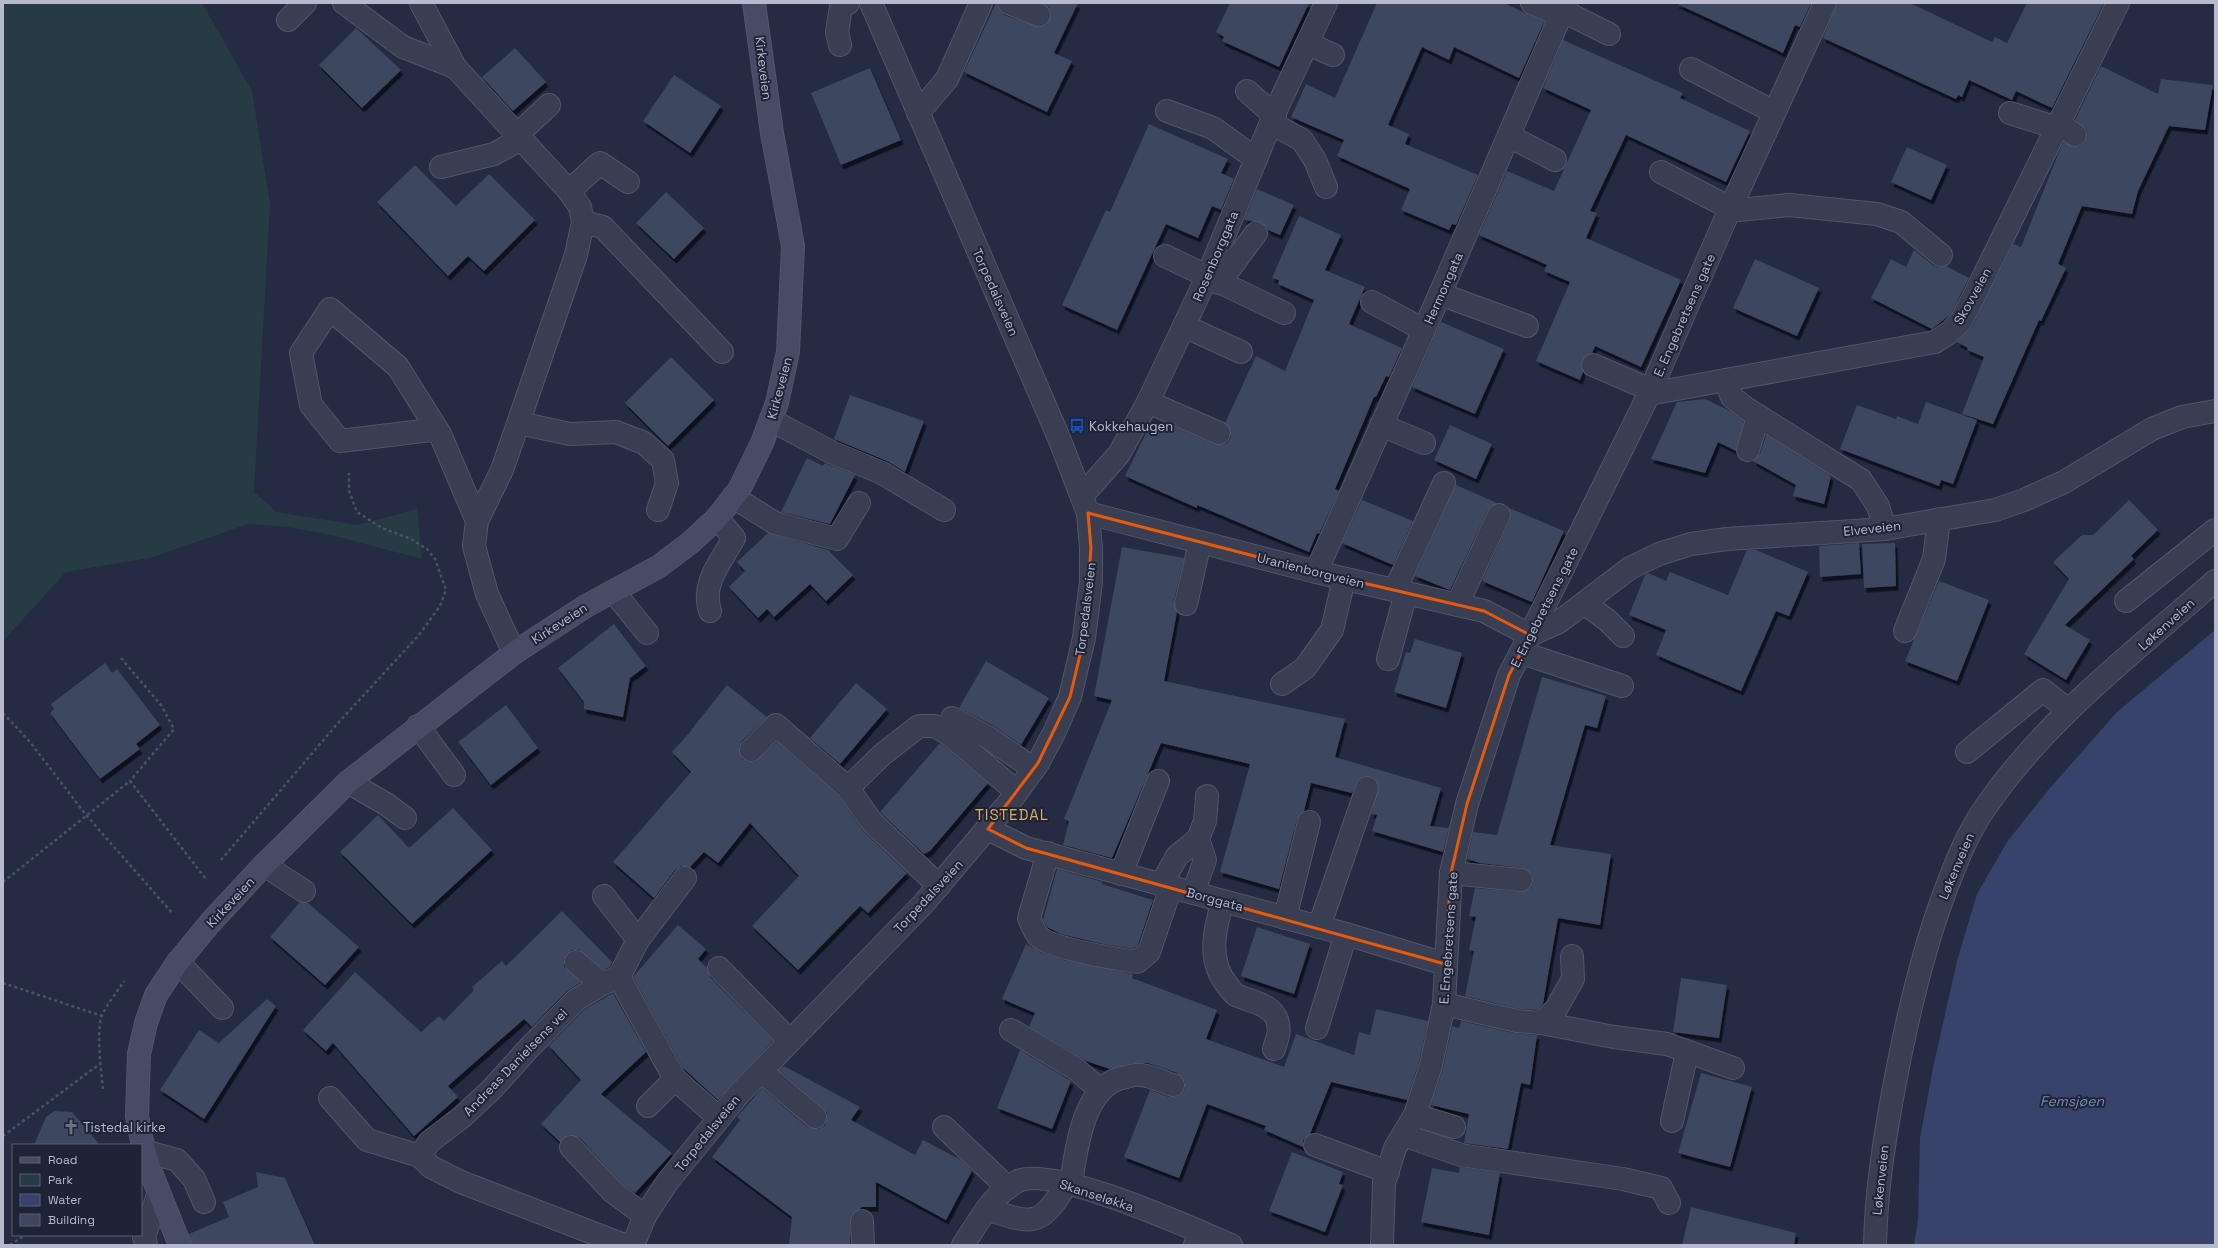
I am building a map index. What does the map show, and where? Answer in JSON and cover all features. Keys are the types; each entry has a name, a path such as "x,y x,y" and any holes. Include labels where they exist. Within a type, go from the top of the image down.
{"main road":[{"name":"Kirkeveien","path":"180,1245 158,1195 144,1151 137,1116 139,1054 156,995 178,962 264,865 348,782 418,726 514,653 612,591 658,567 690,543 717,518 733,498 762,444 777,403 788,352 793,246 772,133 754,3"}],"street":[{"path":"288,20 305,3"},
{"path":"344,3 403,48 455,67"},
{"path":"421,3 455,67 569,191 580,207 583,222 576,255 519,422 502,470 477,522 474,546 487,594 514,653"},
{"path":"840,45 837,32 841,7 848,3"},
{"name":"Torpedalsveien","path":"633,1245 645,1216 668,1181 719,1118 761,1071 939,886 988,829 1017,792 1034,769 1055,731 1070,697 1084,638 1091,582 1091,548 1085,505 1059,438 871,3"},
{"path":"918,113 948,79 981,3"},
{"path":"1009,3 1039,15"},
{"name":"Rosenborggata","path":"1085,505 1119,454 1148,402 1184,326 1213,280 1256,159 1273,119 1309,44 1326,3"},
{"path":"1532,3 1563,10 1609,34"},
{"name":"E. Engebretsens gate","path":"1382,1245 1384,1184 1395,1148 1415,1115 1431,1065 1444,1004 1451,873 1470,796 1508,675 1526,644 1650,392 1729,209 1825,3"},
{"name":"Skovveien","path":"1650,392 1935,342 1950,332 1961,320 2064,129 2118,3"},
{"name":"Hermongata","path":"1316,572 1440,294 1563,10"},
{"path":"1309,44 1333,55"},
{"path":"1691,69 1774,112"},
{"path":"1247,91 1273,119 1302,140 1316,160 1326,187"},
{"path":"441,167 494,154 519,137 549,105"},
{"path":"1167,110 1213,128 1256,159"},
{"path":"2010,113 2064,129"},
{"path":"1509,136 1555,160"},
{"path":"569,191 600,163 628,182"},
{"path":"1662,172 1729,209 1789,205 1878,214 1901,222 1941,255"},
{"path":"583,222 603,227 722,352"},
{"path":"1213,280 1256,233"},
{"path":"1166,256 1284,313"},
{"path":"1440,294 1527,326"},
{"path":"1372,302 1424,330"},
{"path":"440,434 431,430 340,441 311,405 301,353 330,309 398,367 440,434 477,522"},
{"path":"1184,326 1241,352"},
{"path":"1593,365 1650,392"},
{"path":"1725,380 1732,397 1758,417 1805,444 1861,480 1878,506 1885,529"},
{"path":"1148,402 1219,433"},
{"name":"Elveveien","path":"1526,644 1559,622 1630,568 1658,554 1691,544 1727,539 1885,529 1995,510 2024,500 2064,482 2152,430 2182,417 2215,411"},
{"path":"1748,450 1758,417"},
{"path":"771,420 831,452 882,474 944,510"},
{"path":"519,422 570,434 616,432 644,443 663,460 667,483 658,510"},
{"path":"1381,425 1424,443"},
{"path":"1388,659 1400,592 1444,483"},
{"path":"733,498 775,523 837,540 859,503"},
{"name":"Uranienborgveien","path":"1085,505 1200,542 1344,579 1484,610 1526,644 1622,686"},
{"path":"1457,605 1499,515"},
{"path":"710,611 706,599 710,579 734,538 717,518"},
{"path":"1905,631 1934,559 1938,519"},
{"path":"2126,601 2215,530"},
{"path":"1186,604 1200,542"},
{"path":"1282,684 1305,668 1332,630 1344,579"},
{"name":"Løkenveien","path":"1876,1245 1876,1219 1884,1142 1916,980 1953,869 1969,833 1987,805 2033,749 2068,710 2215,581"},
{"path":"612,591 648,633"},
{"path":"1584,603 1607,620 1623,636"},
{"path":"1967,752 2043,690 2068,710"},
{"path":"952,718 986,736 1034,769"},
{"path":"751,750 776,725 848,788 871,821 939,886"},
{"path":"418,726 454,775"},
{"path":"848,788 883,754 919,726 935,726 950,735 1017,792"},
{"path":"1121,874 1158,781"},
{"path":"348,782 386,804 405,818"},
{"path":"1319,927 1367,788"},
{"path":"1048,853 1029,918 1039,937 1064,947 1109,958 1137,962 1149,952 1166,886 1177,856 1198,839 1204,821 1207,796"},
{"path":"1285,918 1309,822"},
{"name":"Borggata","path":"988,829 1026,848 1346,934 1445,964"},
{"path":"1193,894 1205,860 1198,839"},
{"path":"264,865 304,891"},
{"path":"1451,873 1521,880"},
{"path":"610,981 638,940 685,878"},
{"path":"604,896 638,940"},
{"path":"1223,901 1215,928 1214,955 1218,971 1235,994 1252,1000 1270,1011 1277,1018 1279,1032 1274,1049"},
{"path":"1318,1028 1346,934"},
{"path":"1541,1023 1556,1009 1573,979 1572,956"},
{"path":"178,962 222,1008"},
{"path":"576,962 610,981 675,1079 719,1118"},
{"path":"720,968 790,1041"},
{"name":"Andreas Danielsens vei","path":"420,1156 429,1142 462,1117 492,1089 529,1048 576,1000 610,981"},
{"path":"1444,1004 1517,1021 1541,1023 1614,1037 1667,1044 1732,1068"},
{"path":"1011,1030 1076,1069 1100,1090"},
{"path":"1672,1121 1687,1052"},
{"path":"761,1071 815,1117"},
{"path":"987,1209 1020,1220 1044,1216 1069,1184 1078,1141 1089,1110 1100,1090 1117,1078 1140,1074 1173,1085"},
{"path":"648,1106 675,1079"},
{"path":"330,1098 367,1140 420,1156 431,1167 461,1182 624,1245"},
{"path":"1415,1115 1454,1127"},
{"path":"944,1127 1008,1188"},
{"path":"1402,1135 1461,1155 1623,1179 1661,1188 1669,1203"},
{"path":"1315,1145 1388,1172"},
{"path":"571,1147 613,1192 645,1216"},
{"path":"144,1151 177,1160 194,1180 204,1202"},
{"name":"Skanseløkka","path":"963,1245 987,1209 1008,1188 1019,1180 1033,1178 1069,1184 1092,1190 1198,1238 1231,1245"},
{"path":"146,1245 144,1237 158,1195"},
{"path":"862,1221 863,1245"}],"path":[{"path":"220,860 338,722 419,635 440,606 446,590 435,558 427,549 411,539 382,528 357,512 349,491 348,440"},
{"path":"3,882 130,781 174,729 161,705 121,658"},
{"path":"3,712 30,742 86,815 175,916"},
{"path":"130,781 205,878 228,904"},
{"path":"205,878 210,872"},
{"path":"3,983 102,1016"},
{"path":"3,1136 101,1064"},
{"path":"10,1245 24,1236"}],"highlighted area":[{"path":"1088,513 1316,572 1484,611 1530,635 1509,675 1467,804 1451,873 1445,964 1026,848 988,829 1038,763 1070,697 1084,638 1091,548"}],"green space":[{"path":"3,3 202,3 252,91 270,204 254,492 277,512 357,525 417,509 422,559 331,535 288,527 248,524 150,558 66,572 3,641"}],"water":[{"name":"Femsjøen","path":"2215,630 2215,1245 1914,1245 1918,1220 1920,1138 1933,1068 1957,961 1977,894 2007,842 2050,788 2117,712"}],"building":[{"path":"996,3 999,10 1004,15 1040,27 1047,25 1051,14 1049,7 1043,3 1078,3 1054,53 1072,61 1047,112 964,72"},
{"path":"1230,3 1309,3 1279,67 1222,41 1224,37 1216,32"},
{"path":"1377,3 1504,3 1544,22 1519,78 1454,47 1449,60 1422,47 1388,125 1409,134 1405,144 1478,175 1456,225 1452,224 1449,230 1401,210 1410,189 1337,156 1344,140 1291,117 1306,84 1335,98"},
{"path":"1675,3 1811,3 1800,27 1795,25 1783,53"},
{"path":"1837,3 1910,3 1992,42 1995,37 2007,43 2027,3 2104,3 2052,108 2016,91 2012,100 1969,80 1962,97 1958,95 1956,99 1823,38"},
{"path":"356,28 401,70 362,108 319,65"},
{"path":"1563,40 1683,93 1680,98 1750,131 1726,182 1626,135 1590,211 1597,213 1586,238 1681,280 1641,367 1595,346 1592,353 1586,355 1582,360 1581,366 1583,372 1580,380 1536,361 1570,282 1544,271 1547,265 1479,235 1507,171 1554,191 1591,110 1543,88"},
{"path":"515,48 546,82 513,111 482,77"},
{"path":"2101,66 2158,94 2161,79 2213,85 2205,130 2169,126 2138,191 2132,214 2082,206 2058,264 2066,268 2041,321 2039,320 1993,424 1962,414 1984,357 1967,350 1968,348 1957,342 1972,327 2013,244 2021,247 2063,142 2074,147 2081,146 2085,142 2087,136 2086,129 2075,120"},
{"path":"870,68 901,140 841,165 811,93"},
{"path":"674,75 721,106 690,153 643,121"},
{"path":"1149,124 1228,159 1221,173 1234,179 1221,210 1212,206 1198,238 1166,224 1117,330 1062,305 1106,210 1110,212"},
{"path":"1907,147 1947,165 1931,200 1891,182"},
{"path":"415,165 456,206 489,174 535,220 484,271 468,256 448,276 377,202"},
{"path":"1257,189 1294,205 1280,235 1268,230 1263,223 1244,220"},
{"path":"666,192 704,228 674,259 636,223"},
{"path":"1299,216 1341,235 1325,270 1365,287 1349,324 1402,348 1389,377 1386,376 1376,397 1374,397 1335,489 1339,491 1319,534 1317,533 1309,552 1197,505 1197,508 1125,476 1151,423 1172,433 1175,427 1214,444 1221,445 1227,443 1231,438 1231,431 1225,423 1256,356 1285,371 1314,300 1278,284 1279,280 1272,278"},
{"path":"1914,250 1933,265 1939,267 1946,266 1969,278 1951,314 1932,329 1871,298 1891,259 1906,267"},
{"path":"1755,259 1819,288 1797,336 1733,308"},
{"path":"1441,322 1504,349 1475,414 1412,387"},
{"path":"671,357 714,400 668,446 625,403"},
{"path":"850,395 924,421 905,472 887,461 834,439"},
{"path":"1705,399 1730,411 1744,422 1736,451 1718,442 1705,473 1651,459 1677,402"},
{"path":"1926,402 1977,420 1953,484 1941,480 1939,486 1840,449 1857,405 1896,419 1897,416 1918,424"},
{"path":"1450,425 1492,444 1476,479 1434,460"},
{"path":"1766,435 1831,476 1824,504 1793,496 1796,485 1753,461 1760,454"},
{"path":"807,458 823,466 825,463 855,475 830,524 781,512"},
{"path":"1456,485 1497,503 1488,510 1450,590 1415,576"},
{"path":"1362,500 1413,521 1393,565 1342,543"},
{"path":"2129,500 2158,530 2131,556 2134,559 2065,625 2090,640 2066,680 2024,654 2069,579 2053,562 2082,535 2093,535"},
{"path":"1509,508 1564,531 1532,602 1482,581 1510,520 1511,514"},
{"path":"768,533 828,550 853,575 826,601 810,584 774,617 767,609 758,618 729,587 745,571 737,562"},
{"path":"1859,543 1861,574 1820,577 1819,546"},
{"path":"1895,543 1896,586 1864,588 1862,544"},
{"path":"1122,547 1184,558 1174,601 1177,612 1164,681 1345,719 1335,757 1441,788 1430,826 1449,828 1443,852 1372,831 1377,815 1371,814 1379,786 1376,780 1365,776 1359,779 1352,793 1311,783 1304,811 1297,819 1279,889 1220,872 1250,764 1161,743 1112,858 1063,845 1069,821 1064,819 1112,700 1094,696"},
{"path":"1747,550 1756,550 1808,572 1789,616 1776,611 1741,691 1656,655 1666,630 1629,615 1645,575 1648,573 1666,581 1670,572 1728,595"},
{"path":"1939,581 1989,600 1957,681 1905,661"},
{"path":"614,624 646,666 630,678 623,717 584,709 584,702 558,668"},
{"path":"1415,639 1462,653 1446,708 1394,692 1406,652 1410,653"},
{"path":"986,661 1049,698 1021,745 992,725 959,708"},
{"path":"105,663 112,673 117,669 160,725 136,744 140,749 100,779 50,713 54,709 51,704"},
{"path":"1542,677 1606,696 1597,728 1585,725 1550,845 1611,854 1600,925 1558,918 1543,1004 1537,1010 1519,1009 1465,996 1474,951 1469,950 1476,917 1469,916 1475,888 1520,892 1531,888 1533,881 1532,875 1523,868 1480,863 1467,859 1473,832 1497,835"},
{"path":"856,683 887,709 840,764 810,738"},
{"path":"727,685 767,717 742,741 739,747 742,759 748,762 755,762 777,742 839,796 862,830 907,873 868,913 860,906 798,970 752,926 799,876 750,823 718,863 704,852 690,867 681,866 675,870 654,898 613,862 691,772 672,752 692,730"},
{"path":"506,705 538,748 491,785 458,742"},
{"path":"940,743 988,783 930,851 924,854 880,812"},
{"path":"453,808 492,850 412,924 340,852 378,815 409,848"},
{"path":"1057,869 1103,882 1102,884 1153,900 1138,945 1133,949 1103,944 1061,934 1047,927 1043,920"},
{"path":"300,902 308,903 359,947 325,985 270,937"},
{"path":"562,911 612,962 610,967 604,970 579,950 572,950 567,954 564,960 564,967 581,982 567,991 532,1027 524,1019 448,1086 458,1097 414,1136 333,1043 326,1051 303,1030 355,972 421,1032 439,1016 444,1021 474,990 472,987 502,961 506,966"},
{"path":"678,925 706,949 698,959 707,968 710,977 773,1041 718,1100 683,1068 633,977"},
{"path":"1257,927 1310,944 1294,994 1241,976"},
{"path":"1026,944 1042,953 1067,961 1133,974 1132,978 1217,1010 1206,1039 1284,1067 1296,1034 1354,1055 1359,1032 1370,1035 1376,1009 1428,1021 1419,1062 1407,1100 1331,1082 1310,1134 1303,1140 1303,1147 1264,1130 1266,1126 1207,1104 1179,1178 1124,1157 1150,1090 1169,1097 1176,1097 1185,1089 1185,1082 1177,1073 1148,1063 1133,1063 1110,1069 1086,1061 1029,1027 1035,1013 1002,999"},
{"path":"1681,978 1727,985 1719,1038 1673,1032"},
{"path":"613,993 646,1052 601,1094 672,1153 635,1193 621,1183 580,1138 569,1135 560,1142 541,1124 581,1080 549,1046 584,1010"},
{"path":"267,999 276,1006 204,1119 160,1090 199,1030 219,1043"},
{"path":"1461,1021 1514,1033 1537,1035 1530,1085 1521,1083 1508,1149 1464,1143 1469,1114 1431,1105 1443,1068 1452,1026 1459,1028"},
{"path":"1020,1050 1071,1081 1052,1129 997,1108"},
{"path":"784,1066 860,1107 851,1120 915,1155 923,1140 961,1160 972,1171 946,1220 876,1182 876,1207 862,1207 851,1216 850,1245 789,1245 792,1217 712,1157 740,1120 737,1117 762,1088 807,1127 819,1129 825,1125 827,1113 779,1070"},
{"path":"1701,1073 1752,1087 1730,1167 1678,1153"},
{"name":"Tistedal kirke","path":"54,1111 72,1112 99,1144 34,1144 46,1117"},
{"path":"1292,1152 1343,1172 1339,1184 1343,1185 1325,1232 1269,1211"},
{"path":"1460,1167 1500,1173 1489,1235 1421,1222 1432,1168 1459,1173"},
{"path":"256,1172 285,1178 315,1245 192,1245 189,1234 229,1217 223,1202 258,1187"},
{"path":"1691,1207 1796,1233 1794,1245 1682,1245"}],"place":[{"name":"Kokkehaugen","path":"1077,426"},
{"name":"Tistedal kirke","path":"71,1127"}],"district":[{"name":"TISTEDAL","path":"1012,815"}]}
